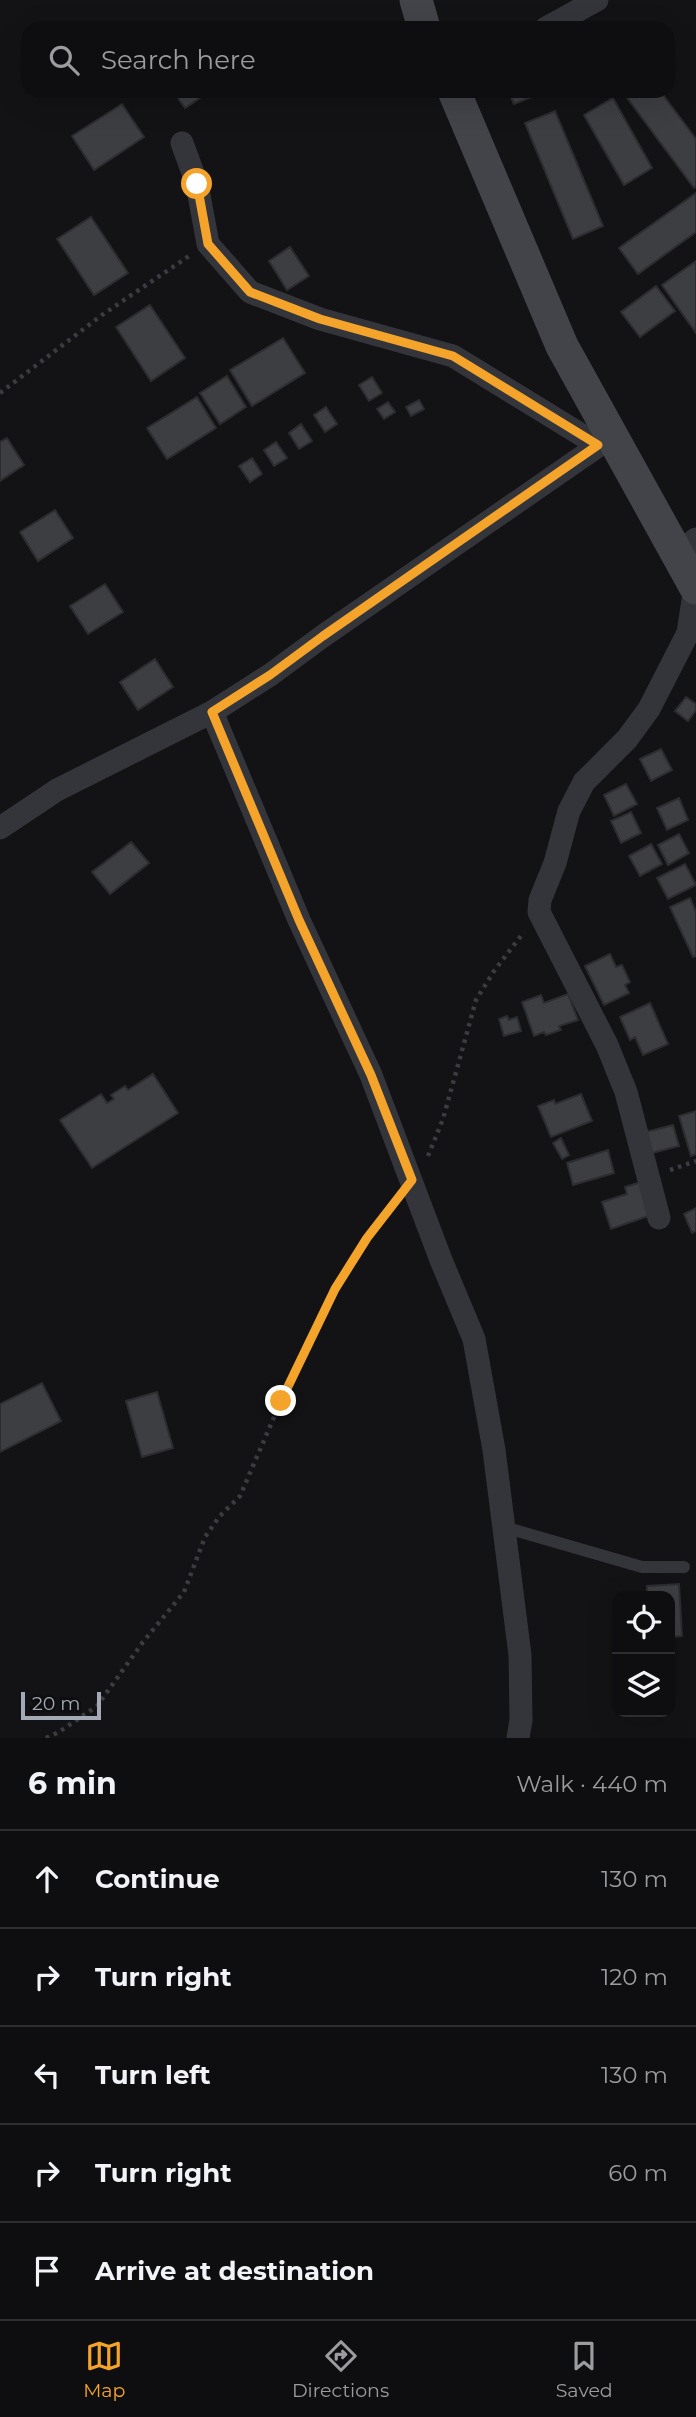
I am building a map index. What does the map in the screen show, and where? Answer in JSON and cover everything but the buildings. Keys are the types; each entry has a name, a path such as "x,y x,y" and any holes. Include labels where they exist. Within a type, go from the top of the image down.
{"main road":[{"path":"416,0 422,21"},
{"path":"457,98 605,441 686,546 695,587"}],"street":[{"path":"559,21 597,0"},
{"path":"0,828 57,790 212,712 270,675 605,441 453,356 320,319 250,292 208,244 197,184 182,143"},
{"path":"660,1218 626,1091 602,1033 539,912 540,900 555,863 569,811 584,782 626,739 649,709 688,633 695,587"},
{"path":"212,712 299,920 371,1075 440,1260 474,1339 494,1450 520,1655 521,1720 518,1738"}],"lane":[{"path":"504,1527 642,1567 684,1567"}],"path":[{"path":"0,393 102,315 208,244"},
{"path":"46,1738 97,1706 184,1592 205,1537 219,1517 240,1496 281,1401 335,1289 367,1238 426,1160 443,1119 476,1000 494,971 539,912"}],"route":[{"path":"197,184 208,244 250,292 320,319 453,356 598,445 270,675 212,712 299,920 371,1075 412,1180 367,1238 335,1289 281,1401"}]}
